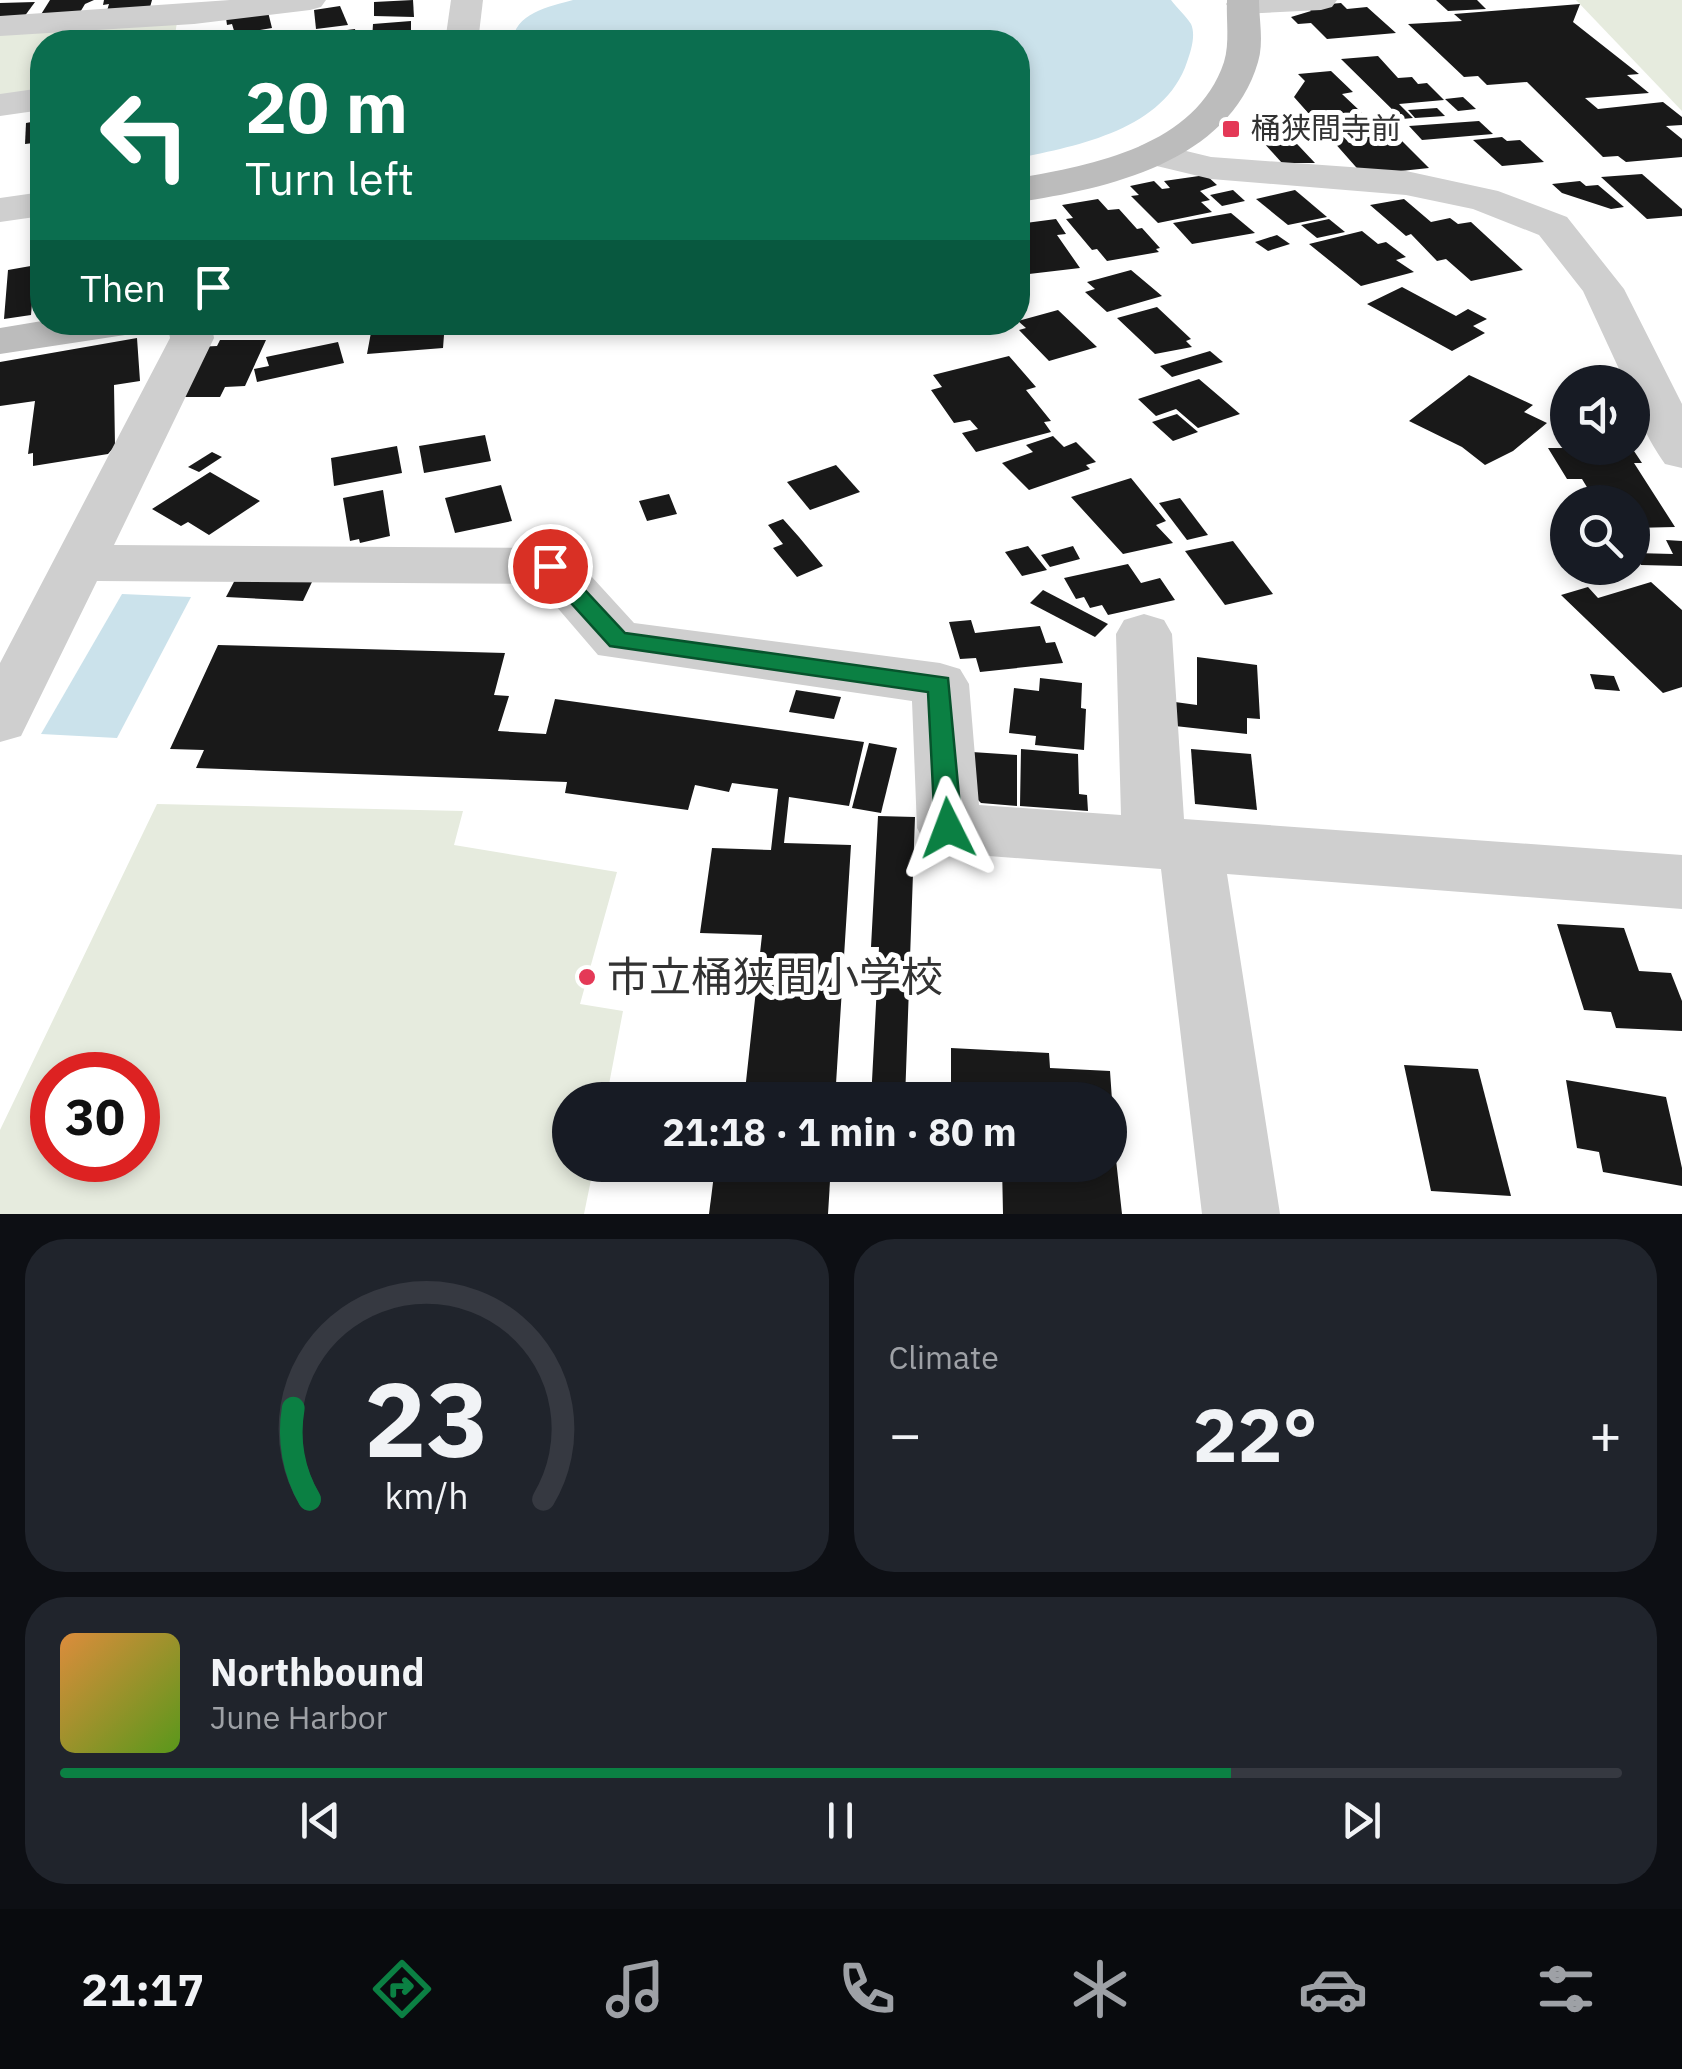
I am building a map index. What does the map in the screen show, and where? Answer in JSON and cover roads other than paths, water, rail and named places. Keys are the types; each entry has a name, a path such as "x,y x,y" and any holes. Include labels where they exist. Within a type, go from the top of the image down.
{"street":[{"path":"0,26 196,19 310,0"},
{"path":"463,30 467,0"},
{"path":"1030,188 1061,183 1153,154 1196,128 1228,96 1242,59 1243,2 1321,0"},
{"path":"0,105 30,101"},
{"path":"1153,154 1211,168 1406,183 1484,199 1553,226 1659,356 1682,453"},
{"path":"0,210 30,206"},
{"path":"0,341 39,335"},
{"path":"0,720 191,335"},
{"path":"78,563 550,566 618,640 940,684 948,828 1682,882"},
{"path":"1144,634 1172,844 1241,1214"}],"water":[{"path":"573,0 1171,0 1191,24 1193,38 1176,85 1140,119 1092,140 1030,155 1030,30 516,30 526,18"},
{"path":"122,594 191,597 117,738 41,734"}],"place":[{"name":"桶狭間寺前","path":"1231,129"},
{"name":"市立桶狭間小学校","path":"587,977"}]}
